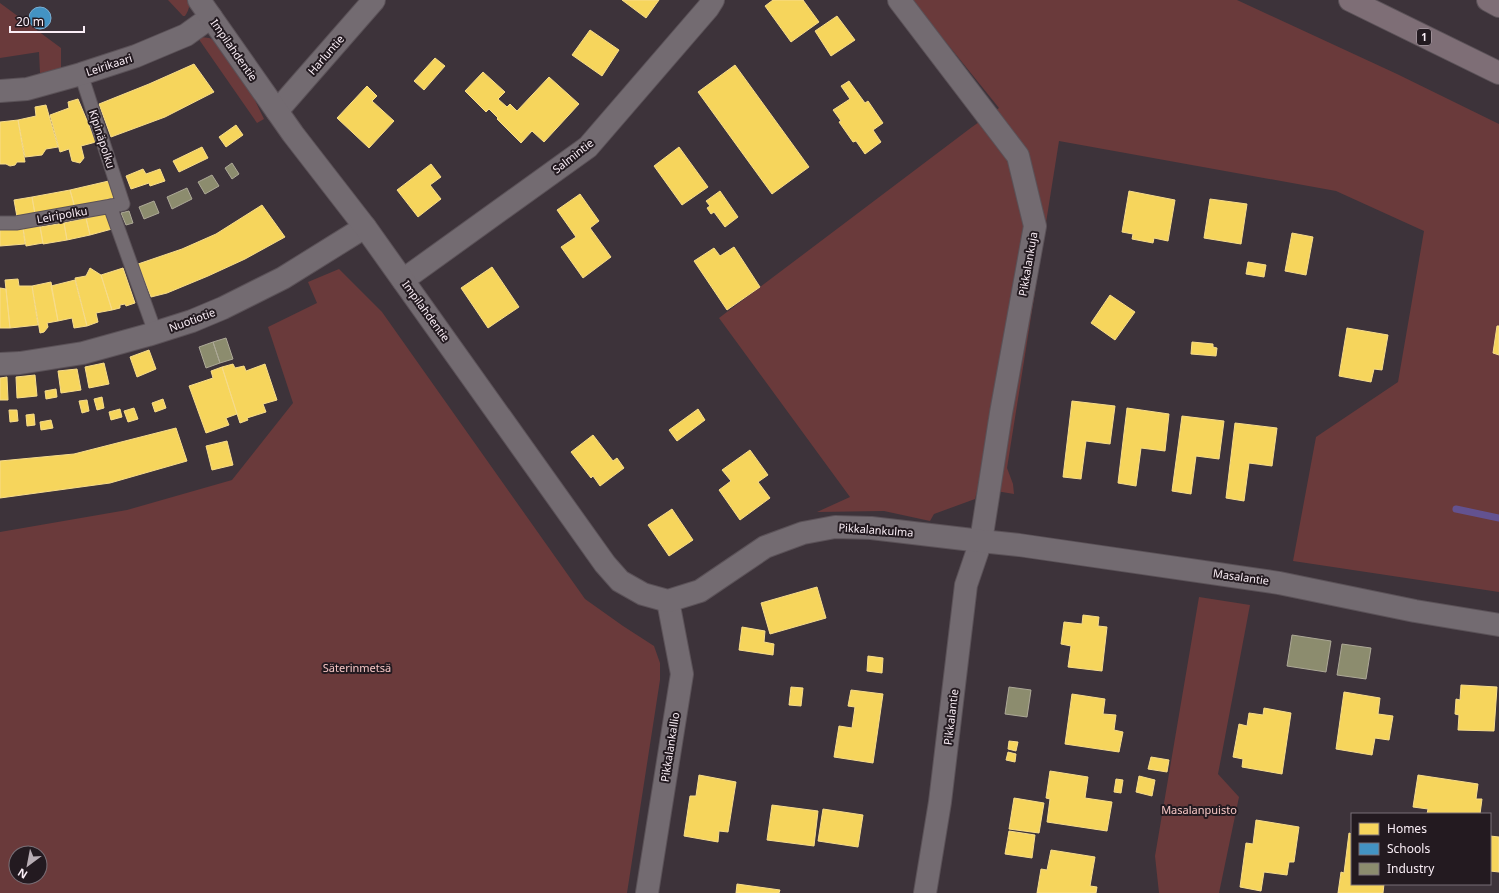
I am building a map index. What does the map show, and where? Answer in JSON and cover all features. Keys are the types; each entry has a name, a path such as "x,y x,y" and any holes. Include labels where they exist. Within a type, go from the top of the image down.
{"highway":[{"name":"1","path":"1350,0 1499,73"},
{"path":"1488,0 1499,6"}],"street":[{"name":"Harluntie","path":"277,111 374,0"},
{"name":"Salmintie","path":"403,280 588,148 708,8 713,0"},
{"name":"Pikkalankuja","path":"900,0 1018,156 1035,226 1001,413 981,541"},
{"name":"Impilahdentie","path":"205,8 293,134 366,227 605,564 620,581 643,594 668,601"},
{"name":"Leirikaari","path":"0,91 26,89 136,56 186,34 205,8"},
{"name":"Nuotiotie","path":"0,364 20,363 83,353 192,321 236,302 283,278 366,227"},
{"name":"Pikkalankulma","path":"668,601 700,591 765,547 803,533 835,527 871,528 981,541"},
{"name":"Masalantie","path":"981,541 1027,546 1279,583 1415,611 1499,624"},
{"name":"Pikkalantie","path":"924,893 940,802 966,584 981,541"},
{"name":"Pikkalankallio","path":"647,893 682,674 668,601"}],"lane":[{"name":"Kipinäpolku","path":"80,74 155,332"},
{"name":"Leiripolku","path":"0,223 16,223 117,205"}],"green space":[{"path":"168,0 188,0 189,6 185,16 183,16"},
{"path":"912,0 1237,0 1397,74 1499,124 1499,592 1293,561 1316,437 1398,382 1424,231 1336,191 1059,141 1007,468 1013,484 1014,494 978,488 975,499 934,514 930,521 884,511 817,512 850,497 719,318 999,108"},
{"path":"0,3 61,48 61,72 40,73 39,52 0,58"},
{"path":"201,37 217,41 249,88 264,119 257,123 198,38"},
{"name":"Säterinmetsä","path":"339,269 382,312 585,599 654,646 660,663 660,680 627,893 0,893 0,532 127,510 232,480 293,403 268,327 317,303 308,282"},
{"name":"Masalanpuisto","path":"1199,597 1250,605 1218,774 1239,797 1219,893 1159,893 1155,856"}],"building: Homes":[{"path":"622,0 659,0 646,18"},
{"path":"773,0 803,0 819,22 791,42 765,6"},
{"path":"837,16 855,40 831,56 815,31"},
{"path":"590,30 619,50 602,76 572,55"},
{"path":"435,58 445,66 424,90 414,81"},
{"path":"194,64 214,92 165,117 111,137 99,104"},
{"path":"735,65 809,167 772,194 698,92"},
{"path":"483,72 505,92 498,99 507,107 510,104 517,111 549,77 579,104 544,142 532,131 521,143 489,109 486,112 465,91"},
{"path":"849,81 865,103 868,101 883,123 873,130 881,142 865,154 856,141 853,142 839,122 841,121 833,110 850,99 841,86"},
{"path":"367,86 377,96 372,101 394,121 369,148 337,118"},
{"path":"78,99 96,142 81,146 84,158 80,163 72,161 69,149 60,152 50,115 69,108 68,102"},
{"path":"46,105 58,147 46,149 42,155 25,157 18,120 36,116 35,107"},
{"path":"18,120 25,162 17,162 15,165 10,166 0,164 0,122"},
{"path":"236,125 243,135 226,147 219,137"},
{"path":"202,147 208,158 179,172 173,161"},
{"path":"679,147 708,187 682,205 654,166"},
{"path":"431,164 441,177 430,185 441,199 418,217 397,190"},
{"path":"143,169 146,174 160,169 165,181 150,186 149,183 131,189 126,176"},
{"path":"113,180 117,197 75,208 70,190"},
{"path":"70,190 75,208 35,214 32,197"},
{"path":"720,191 738,217 725,227 714,212 711,214 707,208 710,206 706,201"},
{"path":"1129,191 1175,200 1168,241 1154,238 1153,243 1132,239 1133,234 1122,232"},
{"path":"580,194 599,221 590,228 611,257 583,278 561,247 576,237 557,210"},
{"path":"32,197 35,214 17,217 14,200"},
{"path":"1210,199 1247,204 1241,244 1204,238"},
{"path":"262,205 285,237 245,259 208,276 167,293 151,297 138,264 182,249 216,234"},
{"path":"108,213 112,229 90,235 86,218"},
{"path":"86,218 90,235 67,240 64,223"},
{"path":"64,223 67,240 43,244 40,227"},
{"path":"40,226 43,243 26,246 23,228"},
{"path":"23,228 25,244 0,246 0,230"},
{"path":"1292,233 1313,237 1306,275 1285,271"},
{"path":"734,247 760,287 727,310 694,261 714,248 720,256"},
{"path":"1248,262 1266,265 1264,277 1246,274"},
{"path":"492,267 519,307 488,328 461,288"},
{"path":"90,268 101,275 112,310 96,313 98,322 87,326 75,278 86,276"},
{"path":"123,268 135,303 126,306 125,304 120,305 120,308 112,310 101,275"},
{"path":"18,279 19,286 32,286 38,325 10,328 5,280"},
{"path":"75,280 87,326 74,328 72,318 58,321 51,286"},
{"path":"51,282 58,321 47,323 48,327 44,332 40,333 32,286"},
{"path":"0,288 6,289 10,328 0,328"},
{"path":"1110,295 1135,312 1115,340 1091,323"},
{"path":"1497,326 1499,326 1499,355 1493,353"},
{"path":"1347,328 1388,335 1382,370 1374,369 1371,382 1339,376"},
{"path":"1192,342 1213,344 1213,347 1217,348 1216,356 1191,354"},
{"path":"149,350 156,369 137,377 130,357"},
{"path":"104,363 109,384 89,388 85,367"},
{"path":"233,364 235,368 244,366 246,371 265,364 277,400 263,404 266,412 247,418 248,420 240,423 222,367"},
{"path":"222,367 237,414 226,418 229,425 206,433 189,386 213,378 211,371"},
{"path":"77,369 81,390 61,393 58,371"},
{"path":"35,375 37,396 17,398 16,377"},
{"path":"7,377 8,400 0,400 0,378"},
{"path":"56,389 57,397 46,399 45,391"},
{"path":"102,397 104,408 97,410 94,399"},
{"path":"163,399 166,408 155,412 152,403"},
{"path":"87,400 89,411 82,413 79,401"},
{"path":"1072,401 1115,406 1110,444 1086,441 1081,479 1063,477"},
{"path":"134,408 138,419 128,422 124,411"},
{"path":"1127,408 1169,414 1165,451 1141,448 1136,486 1118,483"},
{"path":"120,409 122,417 111,420 109,412"},
{"path":"698,409 705,420 677,441 669,430"},
{"path":"9,410 17,410 18,421 10,422"},
{"path":"34,414 35,425 27,426 26,415"},
{"path":"1182,416 1224,421 1219,459 1196,456 1191,494 1172,491"},
{"path":"51,420 53,428 41,430 40,422"},
{"path":"1235,423 1277,428 1272,466 1249,463 1244,501 1226,498"},
{"path":"176,428 187,461 110,483 0,498 0,461 74,454"},
{"path":"593,435 613,461 617,458 624,468 600,486 593,476 591,478 571,452"},
{"path":"227,441 233,465 212,470 206,446"},
{"path":"750,450 768,475 758,482 770,498 740,520 719,490 731,481 722,470"},
{"path":"672,509 693,540 669,556 648,525"},
{"path":"817,587 826,618 770,634 761,603"},
{"path":"1083,615 1099,617 1098,626 1107,627 1102,671 1068,667 1071,646 1061,644 1064,622 1082,624"},
{"path":"742,627 765,631 764,642 774,644 773,655 739,650"},
{"path":"868,656 883,658 882,673 867,671"},
{"path":"1461,685 1497,687 1494,731 1458,730 1459,715 1455,714 1456,699 1460,700"},
{"path":"791,687 803,688 801,706 789,705"},
{"path":"851,690 883,694 873,763 834,757 839,726 852,728 855,707 848,706"},
{"path":"1344,692 1380,698 1378,714 1393,716 1389,740 1375,738 1372,755 1336,749"},
{"path":"1072,694 1105,699 1103,714 1116,715 1114,730 1123,732 1119,752 1065,744"},
{"path":"1264,708 1291,713 1282,774 1242,767 1243,759 1233,757 1239,724 1247,726 1249,713 1263,715"},
{"path":"1009,741 1018,742 1016,751 1008,749"},
{"path":"1008,752 1016,754 1015,762 1006,760"},
{"path":"1151,757 1169,760 1167,772 1148,769"},
{"path":"1050,771 1088,777 1085,798 1112,802 1107,831 1047,822 1050,799 1046,798"},
{"path":"699,775 736,782 728,832 719,831 718,842 684,836 690,796 696,796"},
{"path":"1418,775 1478,784 1476,799 1482,799 1480,813 1427,813 1428,809 1413,807"},
{"path":"1139,776 1155,780 1152,796 1136,792"},
{"path":"1116,779 1123,780 1121,793 1114,792"},
{"path":"1014,798 1044,803 1039,833 1009,829"},
{"path":"772,805 818,811 814,846 767,840"},
{"path":"823,809 863,815 858,847 818,841"},
{"path":"1256,820 1299,827 1294,862 1289,862 1287,875 1264,872 1261,891 1240,887 1246,843 1253,844"},
{"path":"1009,831 1035,835 1032,858 1005,854"},
{"path":"1349,833 1351,834 1351,885 1384,885 1383,893 1338,893 1341,872 1344,873"},
{"path":"1491,836 1499,837 1499,872 1491,871"},
{"path":"1051,850 1095,857 1090,886 1097,887 1096,893 1037,893 1041,869 1047,870"},
{"path":"737,884 780,890 779,893 736,893"}],"building: Schools":[{"path":"40,7 48,10 51,18 48,26 40,29 32,26 29,18 32,10"}],"building: Industry":[{"path":"232,163 239,174 232,179 225,168"},
{"path":"212,175 219,186 205,194 198,182"},
{"path":"187,188 192,199 172,209 167,197"},
{"path":"154,201 159,213 144,219 139,207"},
{"path":"129,211 133,223 126,225 121,213"},
{"path":"226,338 233,359 220,363 213,342"},
{"path":"213,342 220,363 206,368 199,347"},
{"path":"1292,635 1331,641 1326,672 1287,666"},
{"path":"1342,644 1371,648 1366,679 1337,675"},
{"path":"1009,687 1031,690 1027,717 1005,714"}],"waterway":[{"path":"1456,509 1499,518"}]}
